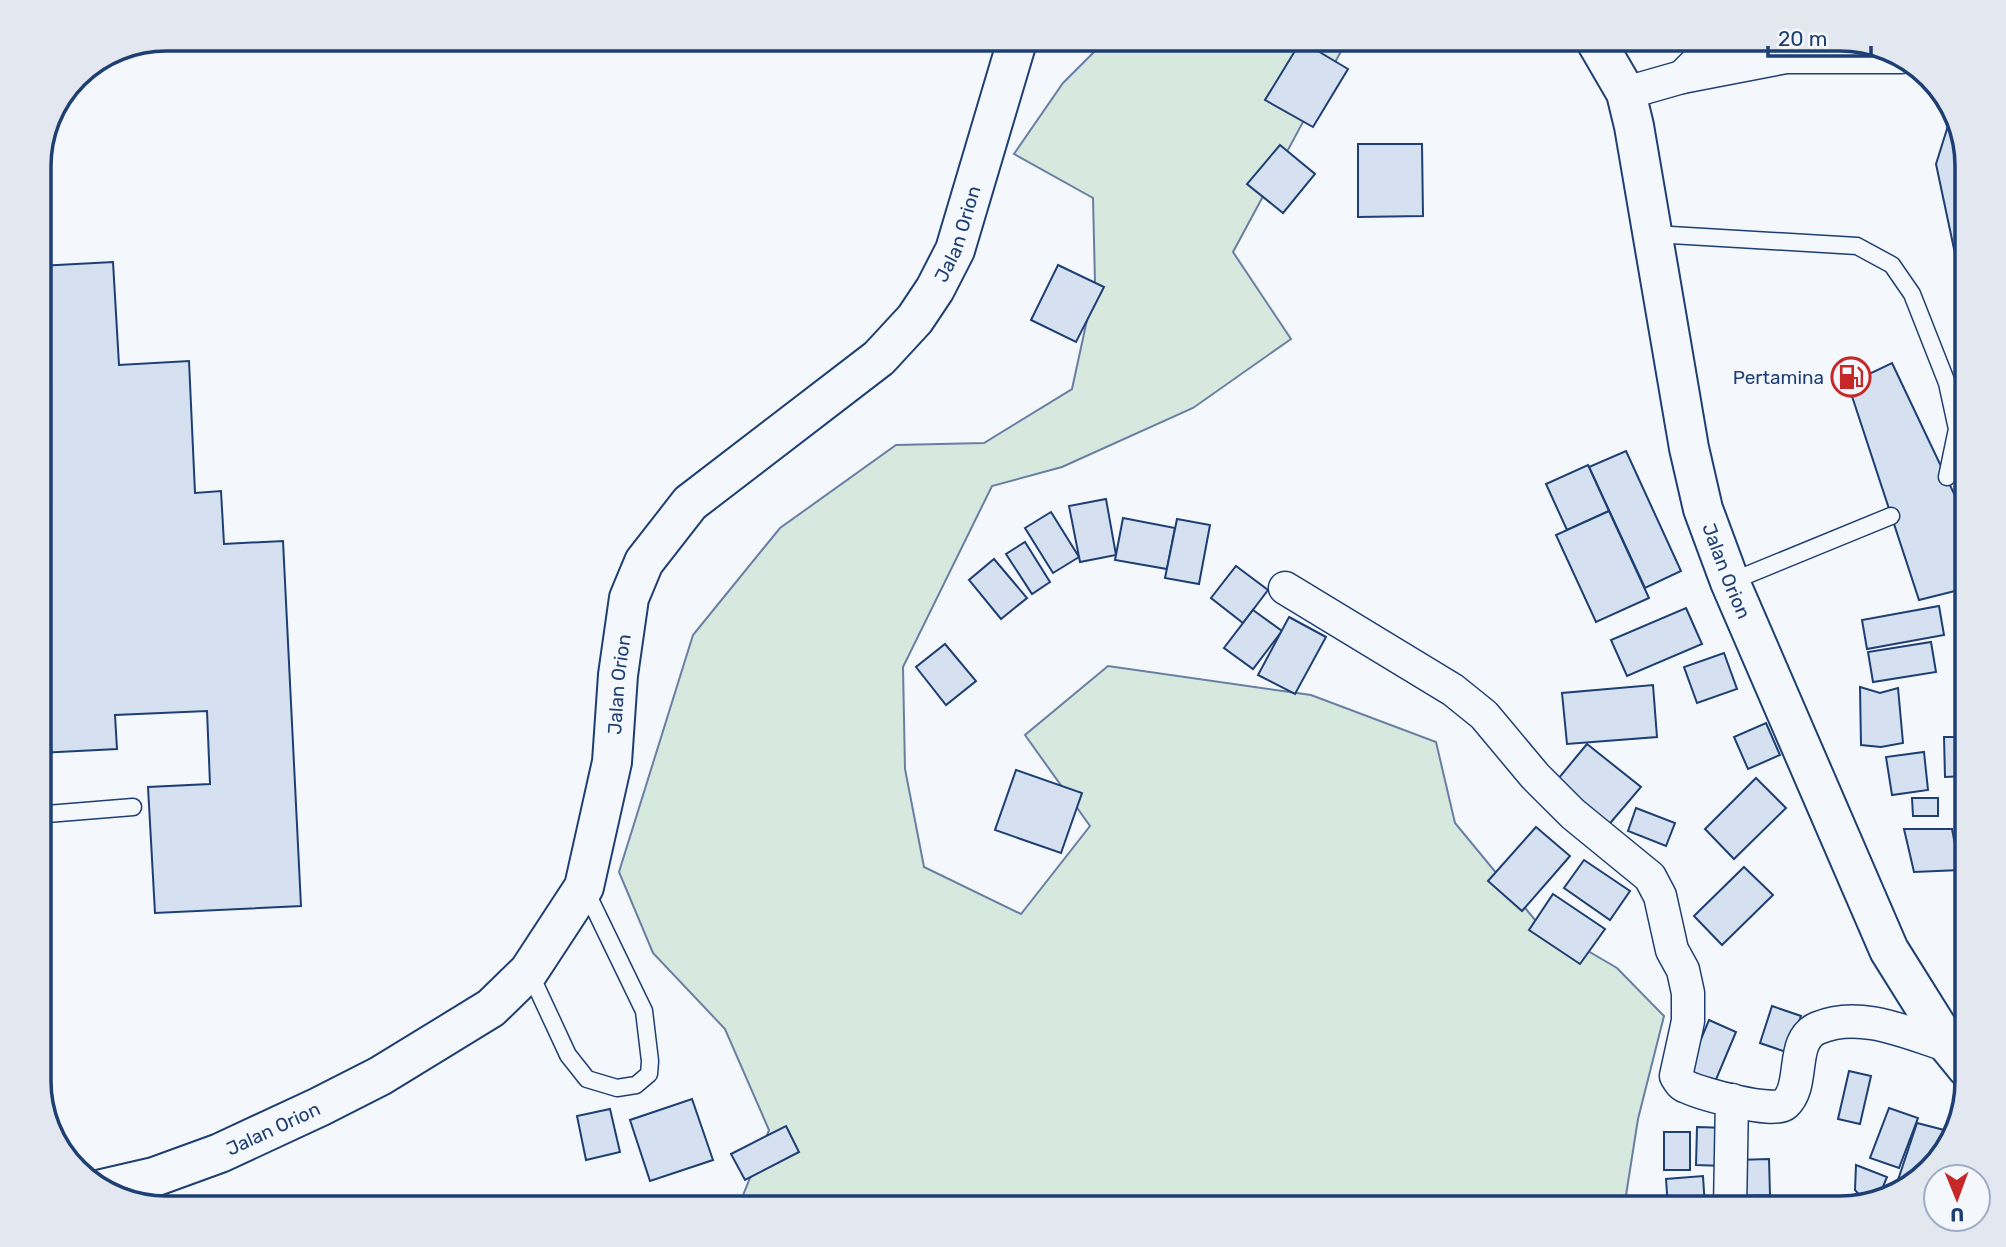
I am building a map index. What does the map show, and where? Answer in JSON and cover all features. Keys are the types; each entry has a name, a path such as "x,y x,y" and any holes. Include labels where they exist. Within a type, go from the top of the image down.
{"highway":[{"name":"Jalan Orion","path":"117,1186 154,1177 220,1153 380,1076 491,1008 529,971 584,887 612,762 618,675 629,598 644,562 690,503 879,358 915,318 935,289 955,250 1014,51"},
{"name":"Jalan Orion","path":"1602,51 1626,93 1634,126 1693,472 1703,509 1730,582 1889,950 1955,1052"}],"street":[{"path":"1682,76 1708,51"},
{"path":"1626,93 1682,76 1786,57 1878,57"},
{"path":"1285,589 1453,690 1484,715 1535,776 1573,814 1650,877 1660,896 1672,950 1683,970 1688,993 1688,1021 1676,1076 1683,1086 1732,1100 1774,1108 1783,1107 1791,1097 1804,1040 1816,1028 1845,1020 1872,1023 1955,1056"},
{"path":"1730,1196 1732,1100"}],"lane":[{"path":"1651,234 1857,246 1892,265 1912,294 1947,383 1955,420"},
{"path":"1947,477 1955,439"},
{"path":"1730,582 1891,516"},
{"path":"51,814 133,807"},
{"path":"529,971 568,1055 587,1079 617,1088 636,1085 649,1074 644,1011 584,887"}],"shaded area":[{"path":"1095,51 1341,51 1233,252 1291,339 1193,408 1062,467 992,486 903,667 905,769 924,867 1021,914 1090,826 1025,735 1108,666 1311,695 1436,742 1455,823 1535,920 1617,968 1664,1016 1638,1119 1626,1196 743,1196 769,1130 725,1029 653,953 619,872 693,635 780,528 896,445 984,443 1072,389 1095,283 1093,198 1014,154 1063,83"}],"building":[{"path":"1295,51 1318,51 1348,69 1313,127 1265,100"},
{"path":"1948,125 1955,158 1955,254 1936,164"},
{"path":"1358,144 1422,144 1423,216 1358,217"},
{"path":"1280,145 1315,174 1283,213 1247,184"},
{"path":"113,262 119,365 189,361 195,493 221,491 224,544 283,541 301,906 155,913 148,787 210,784 207,711 115,715 117,749 51,752 51,265"},
{"path":"1058,265 1104,287 1076,342 1031,320"},
{"path":"1892,363 1955,496 1955,591 1919,600 1848,384"},
{"path":"1626,451 1681,571 1645,588 1589,467"},
{"path":"1588,465 1609,511 1567,530 1546,484"},
{"path":"1106,499 1116,555 1080,562 1069,506"},
{"path":"1609,511 1649,598 1596,622 1556,535"},
{"path":"1051,512 1079,557 1053,573 1025,528"},
{"path":"1123,518 1175,528 1167,569 1115,560"},
{"path":"1177,519 1210,525 1199,584 1165,578"},
{"path":"1025,542 1050,582 1032,594 1006,554"},
{"path":"994,559 1027,598 1001,619 969,580"},
{"path":"1236,566 1268,590 1243,623 1211,598"},
{"path":"1939,606 1944,635 1867,649 1862,620"},
{"path":"1686,608 1702,644 1627,676 1611,640"},
{"path":"1253,610 1282,631 1253,669 1224,648"},
{"path":"1289,617 1326,637 1295,694 1258,675"},
{"path":"1931,642 1936,672 1873,682 1868,652"},
{"path":"945,644 976,681 946,705 916,667"},
{"path":"1724,653 1737,689 1697,703 1684,667"},
{"path":"1653,685 1657,737 1567,744 1562,693"},
{"path":"1860,687 1880,693 1898,688 1903,743 1881,747 1861,745"},
{"path":"1766,723 1780,755 1748,769 1734,737"},
{"path":"1944,737 1955,737 1955,777 1945,777"},
{"path":"1587,744 1641,787 1606,828 1553,785"},
{"path":"1924,752 1928,790 1892,795 1886,757"},
{"path":"1016,770 1082,793 1061,853 995,830"},
{"path":"1756,778 1786,808 1734,859 1705,829"},
{"path":"1912,798 1938,798 1938,816 1913,816"},
{"path":"1636,808 1675,823 1666,846 1628,831"},
{"path":"1536,827 1570,856 1522,911 1488,881"},
{"path":"1904,829 1952,829 1955,870 1914,872"},
{"path":"1584,860 1630,891 1610,920 1564,888"},
{"path":"1744,867 1773,895 1722,945 1694,916"},
{"path":"1553,894 1605,929 1580,964 1529,930"},
{"path":"1772,1006 1801,1016 1789,1053 1760,1043"},
{"path":"1709,1020 1736,1032 1715,1082 1688,1070"},
{"path":"1849,1071 1871,1076 1860,1124 1838,1119"},
{"path":"692,1099 713,1160 650,1181 630,1120"},
{"path":"1889,1108 1918,1118 1899,1168 1870,1158"},
{"path":"610,1109 620,1152 586,1160 577,1116"},
{"path":"1917,1123 1945,1130 1922,1163 1898,1181"},
{"path":"786,1126 799,1152 745,1180 731,1154"},
{"path":"1697,1127 1727,1128 1725,1166 1696,1165"},
{"path":"1664,1132 1690,1132 1690,1170 1664,1170"},
{"path":"1769,1159 1770,1195 1736,1196 1736,1160"},
{"path":"1856,1165 1887,1177 1882,1189 1859,1194 1855,1190"},
{"path":"1703,1176 1704,1196 1667,1196 1666,1179"}],"place":[{"name":"Pertamina","path":"1851,377"}]}
